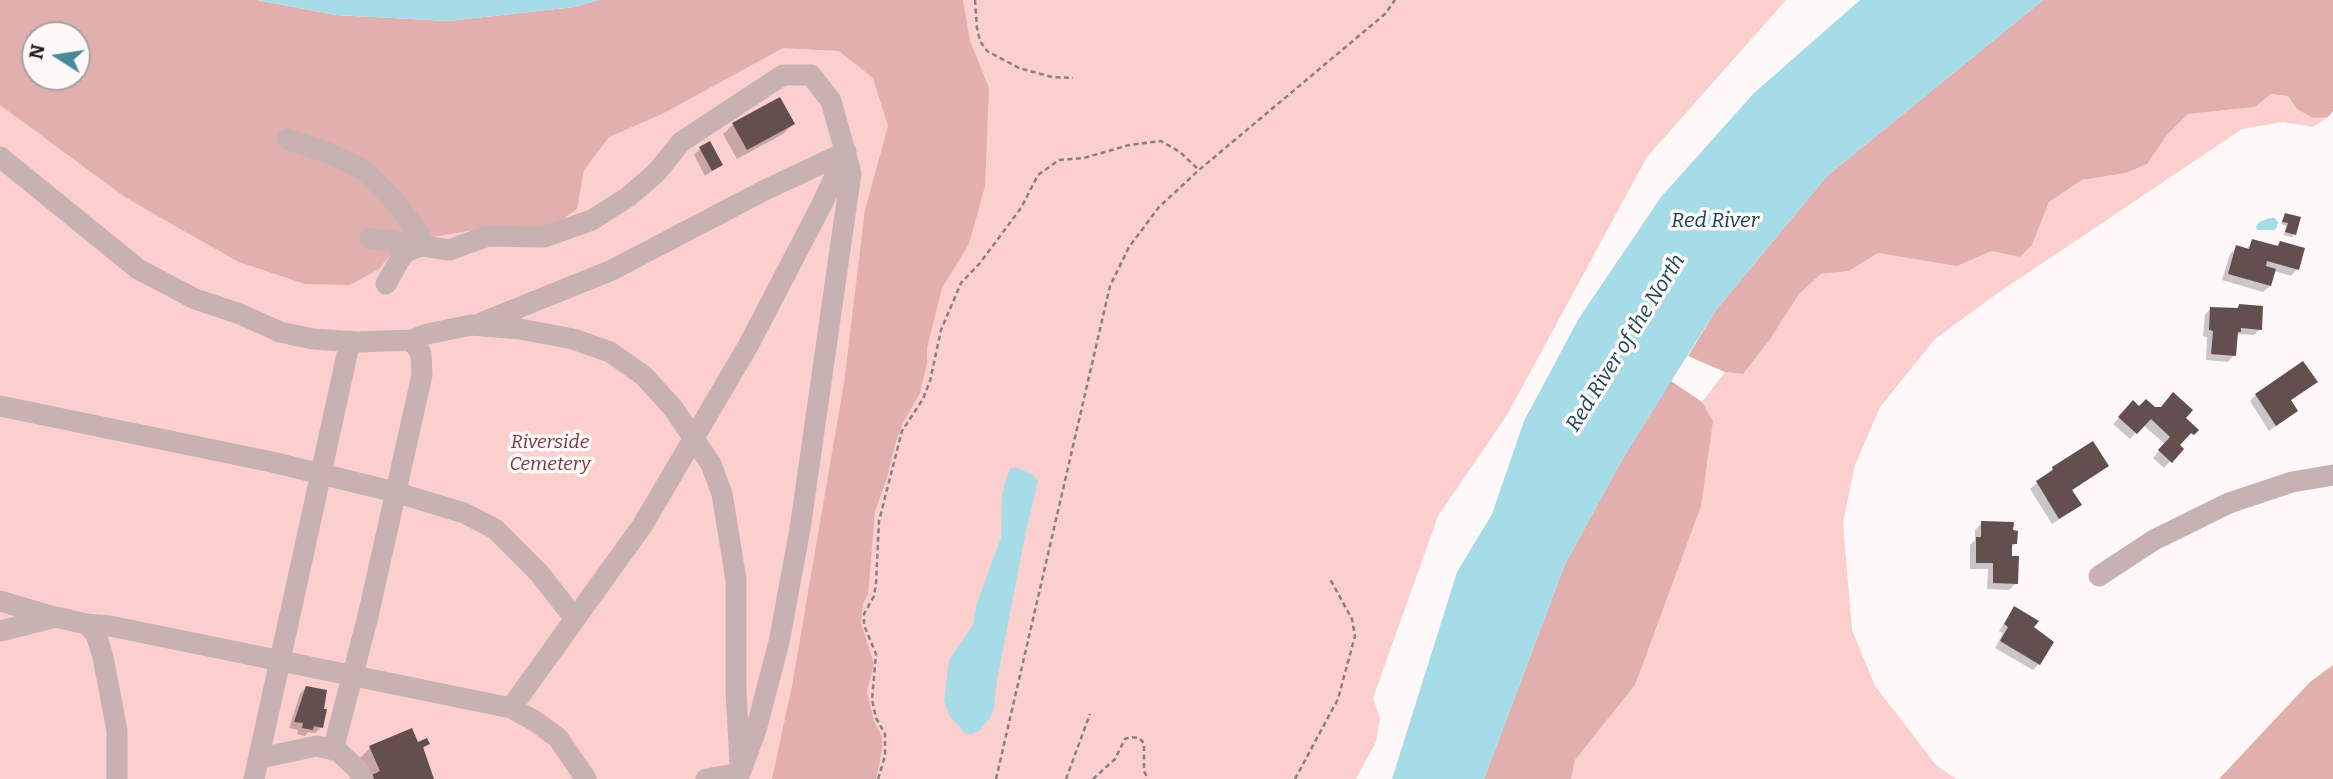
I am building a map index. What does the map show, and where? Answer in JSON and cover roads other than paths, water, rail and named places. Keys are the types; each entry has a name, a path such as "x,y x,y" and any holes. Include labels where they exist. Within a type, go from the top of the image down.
{"street":[{"path":"370,238 449,250 488,236 544,237 592,220 628,197 657,172 681,142 783,75 811,75 831,101 851,173 847,211 800,529 779,642 756,730 739,776"},
{"path":"286,139 326,152 364,170 391,197 419,233 421,246"},
{"path":"0,157 138,269 163,283 195,299 240,314 281,332 313,339 350,341 412,340 427,334 485,322 612,270 765,190 846,152"},
{"path":"511,708 642,526 748,346 846,152"},
{"path":"386,284 407,251 421,246"},
{"path":"471,325 520,329 573,339 610,352 644,376 673,408 711,464 722,494 736,580 739,776"},
{"path":"333,750 353,676 422,375 421,354 412,340"},
{"path":"257,769 350,341"},
{"path":"0,406 272,462 445,506 495,529 540,574 575,619"},
{"path":"2099,576 2154,540 2229,503 2292,482 2333,475"},
{"path":"0,601 86,624 110,626 511,708 558,738 586,779"},
{"path":"0,631 57,617"},
{"path":"86,624 96,634 103,657 117,731 117,779"},
{"path":"257,769 317,746 338,751 363,779"},
{"path":"706,779 739,776"}],"water":[{"path":"257,0 599,0 574,7 448,21 336,15"},
{"name":"Red River","path":"1860,0 2043,0 1827,176 1716,310 1623,458 1565,564 1484,779 1392,779 1457,572 1492,514 1524,421 1579,318 1661,197 1754,93"},
{"path":"2275,218 2278,222 2274,230 2258,230 2256,227 2259,222"},
{"path":"1016,467 1033,475 1038,481 997,680 994,709 979,731 965,733 949,715 944,701 949,660 973,625 977,603 1001,538 1002,496 1006,479 1010,469"}],"water label":[{"name":"Red River of the North","path":"1626,343"}],"park label":[{"name":"Riverside Cemetery","path":"550,454"}]}
